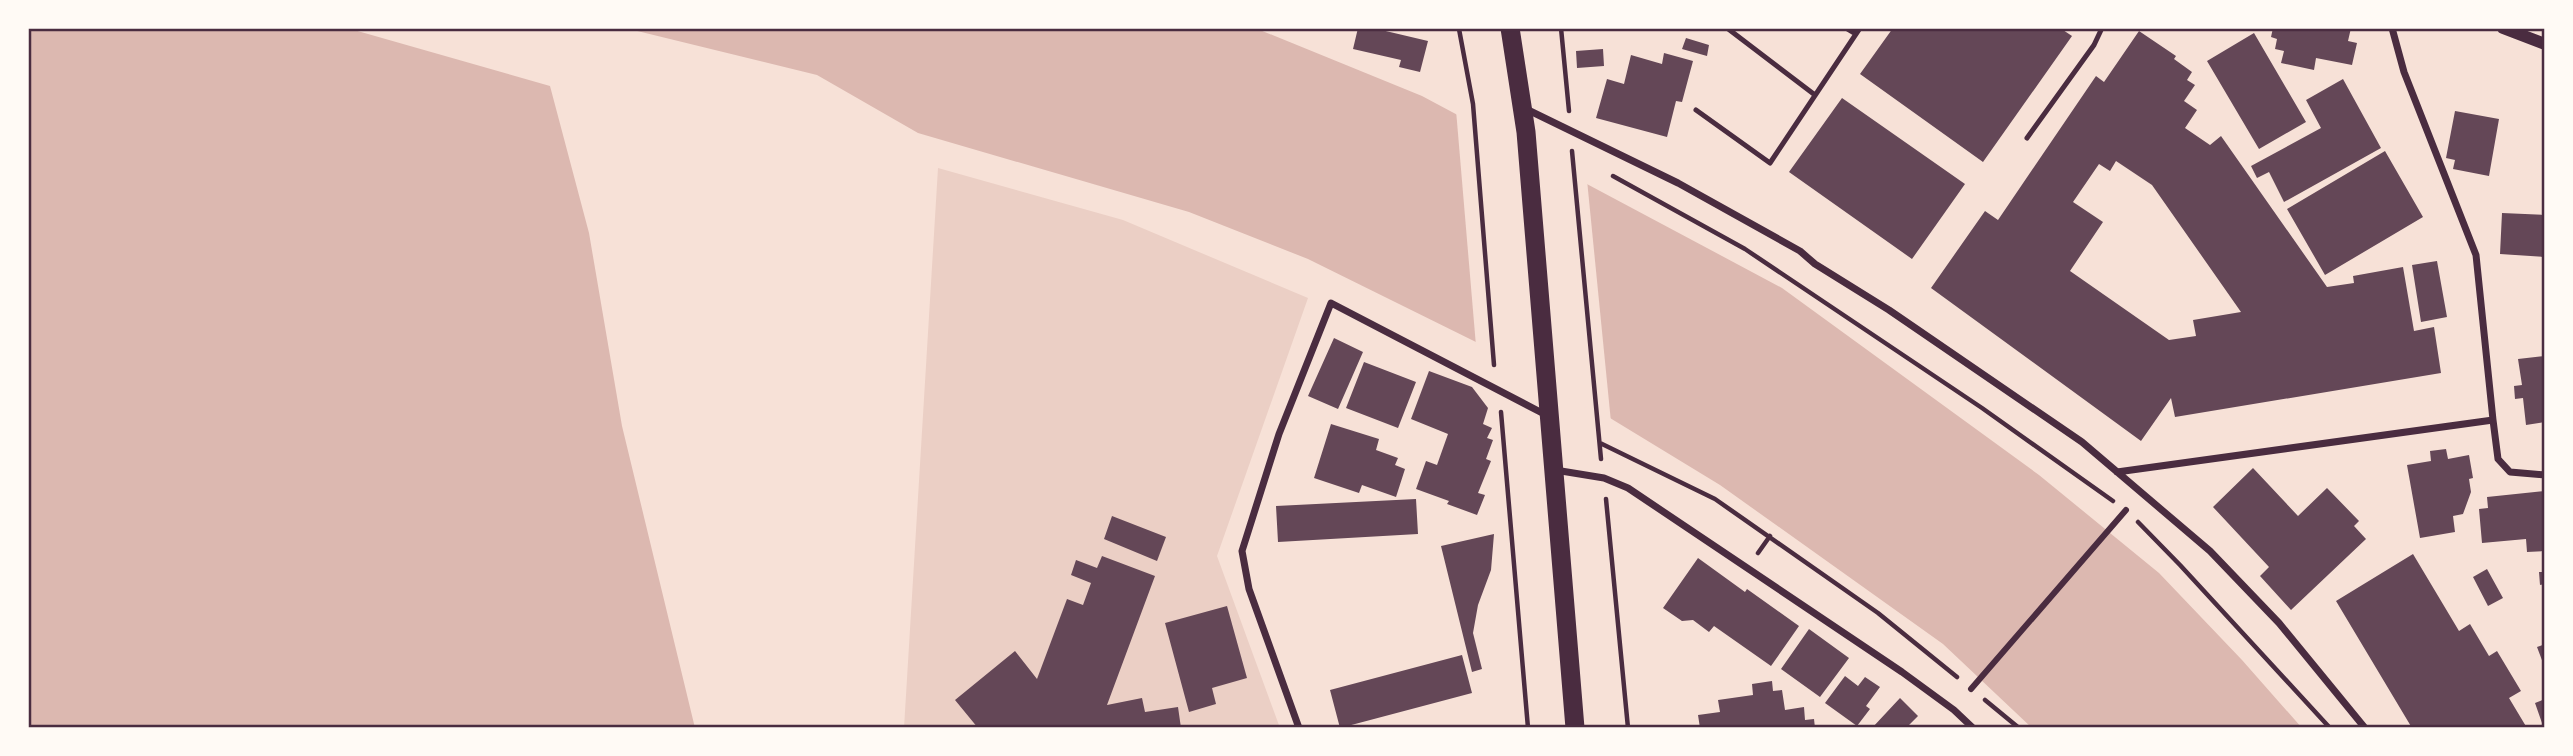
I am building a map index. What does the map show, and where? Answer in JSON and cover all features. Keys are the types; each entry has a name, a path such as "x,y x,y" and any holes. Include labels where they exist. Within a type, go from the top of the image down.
{"highway":[{"path":"1510,28 1526,132 1575,728"}],"street":[{"path":"2392,28 2404,72 2476,255 2498,459 2510,472 2545,475"},
{"path":"2503,28 2545,44"},
{"path":"1522,107 1611,148 1800,251 1815,264 1889,310 2071,435 2218,560 2279,623 2365,728"},
{"path":"1299,728 1249,589 1242,551 1279,434 1331,303 1499,390 1549,407"},
{"path":"2117,472 2493,420"},
{"path":"1553,470 1604,478 1628,488 1891,665 1954,710 1973,728"},
{"path":"1973,687 2126,510"}],"lane":[{"path":"1727,28 1815,95"},
{"path":"1846,28 1856,34"},
{"path":"1696,110 1770,163 1860,28"},
{"path":"2027,138 2094,45 2102,28"}],"path":[{"path":"1460,28 1473,104 1494,368 1499,390 1528,728"},
{"path":"1561,28 1628,728"},
{"path":"1611,148 1606,172 1745,249 1982,408 2126,510 2330,728"},
{"path":"1599,443 1715,499 1878,614 1973,687 2020,728"}],"shaded area":[{"path":"28,28 347,28 550,86 589,233 622,426 695,728 28,728"},
{"path":"625,28 1255,28 1422,96 1782,288 2039,475 2159,573 2302,728 2032,728 1943,644 1720,485 1482,345 1308,259 1189,212 918,133 817,75"},
{"path":"938,168 1123,220 1308,298 1217,556 1280,728 904,728"}],"pier":[{"path":"1456,110 1587,180 1611,422 1476,346"}],"building":[{"path":"1358,28 1373,28 1428,41 1420,72 1399,67 1401,60 1353,49"},
{"path":"1893,28 2060,28 2072,36 1983,162 1860,74"},
{"path":"2273,28 2351,28 2348,41 2357,43 2352,65 2316,58 2314,70 2281,63 2284,51 2275,49 2277,39 2271,37"},
{"path":"2139,31 2176,56 2174,59 2192,72 2187,80 2195,85 2184,101 2197,110 2185,128 2210,145 2221,136 2327,287 2354,283 2353,276 2403,267 2414,331 2434,327 2441,373 2175,417 2171,398 2141,441 1931,288 1985,211 1998,220 2096,76 2104,82","holes":["2116,161 2152,185 2241,312 2193,320 2196,336 2169,340 2070,271 2103,222 2073,202 2099,164 2110,171"]},
{"path":"2254,33 2306,122 2259,149 2207,61"},
{"path":"1686,38 1709,45 1707,56 1682,49"},
{"path":"1603,49 1604,66 1577,68 1576,51"},
{"path":"1664,53 1693,61 1682,102 1676,101 1667,137 1596,118 1607,79 1624,84 1631,55 1662,64"},
{"path":"2343,79 2381,148 2284,202 2269,172 2257,178 2251,166 2321,128 2306,100"},
{"path":"1842,98 1965,184 1912,259 1789,172"},
{"path":"2455,111 2499,119 2489,176 2453,169 2455,160 2446,158"},
{"path":"2385,151 2423,217 2325,275 2287,209"},
{"path":"2502,213 2545,215 2545,257 2500,254"},
{"path":"2437,261 2447,317 2421,322 2412,265"},
{"path":"1334,338 1363,352 1338,409 1308,396"},
{"path":"2545,356 2545,422 2526,425 2523,398 2515,399 2514,386 2522,385 2518,359"},
{"path":"1364,362 1416,382 1398,428 1346,408"},
{"path":"1429,371 1472,387 1488,408 1483,424 1492,428 1487,438 1493,440 1486,459 1491,461 1478,493 1485,495 1477,515 1416,489 1426,461 1437,465 1448,434 1411,419"},
{"path":"1331,424 1379,439 1376,450 1398,458 1395,465 1405,469 1396,497 1362,485 1359,493 1314,478"},
{"path":"2446,449 2448,459 2469,455 2473,478 2469,479 2471,492 2463,514 2453,516 2455,532 2420,538 2407,465 2431,461 2430,451"},
{"path":"2253,468 2298,516 2327,488 2359,521 2354,526 2366,539 2291,610 2260,576 2269,567 2213,507"},
{"path":"2545,491 2545,551 2527,552 2526,539 2482,543 2479,509 2488,508 2487,497"},
{"path":"1416,499 1418,534 1278,542 1276,506"},
{"path":"1112,516 1166,537 1157,561 1104,539"},
{"path":"1494,534 1491,570 1478,605 1473,633 1482,669 1472,672 1441,546"},
{"path":"2413,554 2459,631 2470,624 2489,656 2497,651 2521,691 2509,698 2527,728 2412,728 2336,601"},
{"path":"1102,556 1155,576 1107,705 1142,698 1145,712 1178,707 1181,728 978,728 955,700 1015,651 1037,679 1067,599 1083,605 1091,583 1071,575 1076,560 1097,568"},
{"path":"1698,558 1799,626 1771,666 1714,626 1709,632 1693,620 1682,621 1663,608"},
{"path":"2487,569 2503,598 2488,606 2473,577"},
{"path":"2539,572 2545,572 2545,584 2540,585"},
{"path":"1227,606 1247,678 1212,688 1216,704 1189,712 1165,623"},
{"path":"1809,629 1849,658 1820,697 1781,669"},
{"path":"2545,644 2545,668 2537,647"},
{"path":"1462,655 1472,693 1340,728 1330,690"},
{"path":"1845,676 1858,686 1865,677 1880,687 1866,706 1870,709 1857,726 1825,703"},
{"path":"1772,681 1773,691 1782,690 1785,710 1804,707 1805,720 1814,719 1815,728 1700,728 1698,715 1720,712 1718,700 1753,695 1752,684"},
{"path":"1900,698 1918,716 1906,728 1872,728"},
{"path":"2545,699 2545,721 2542,723 2535,703"}]}
